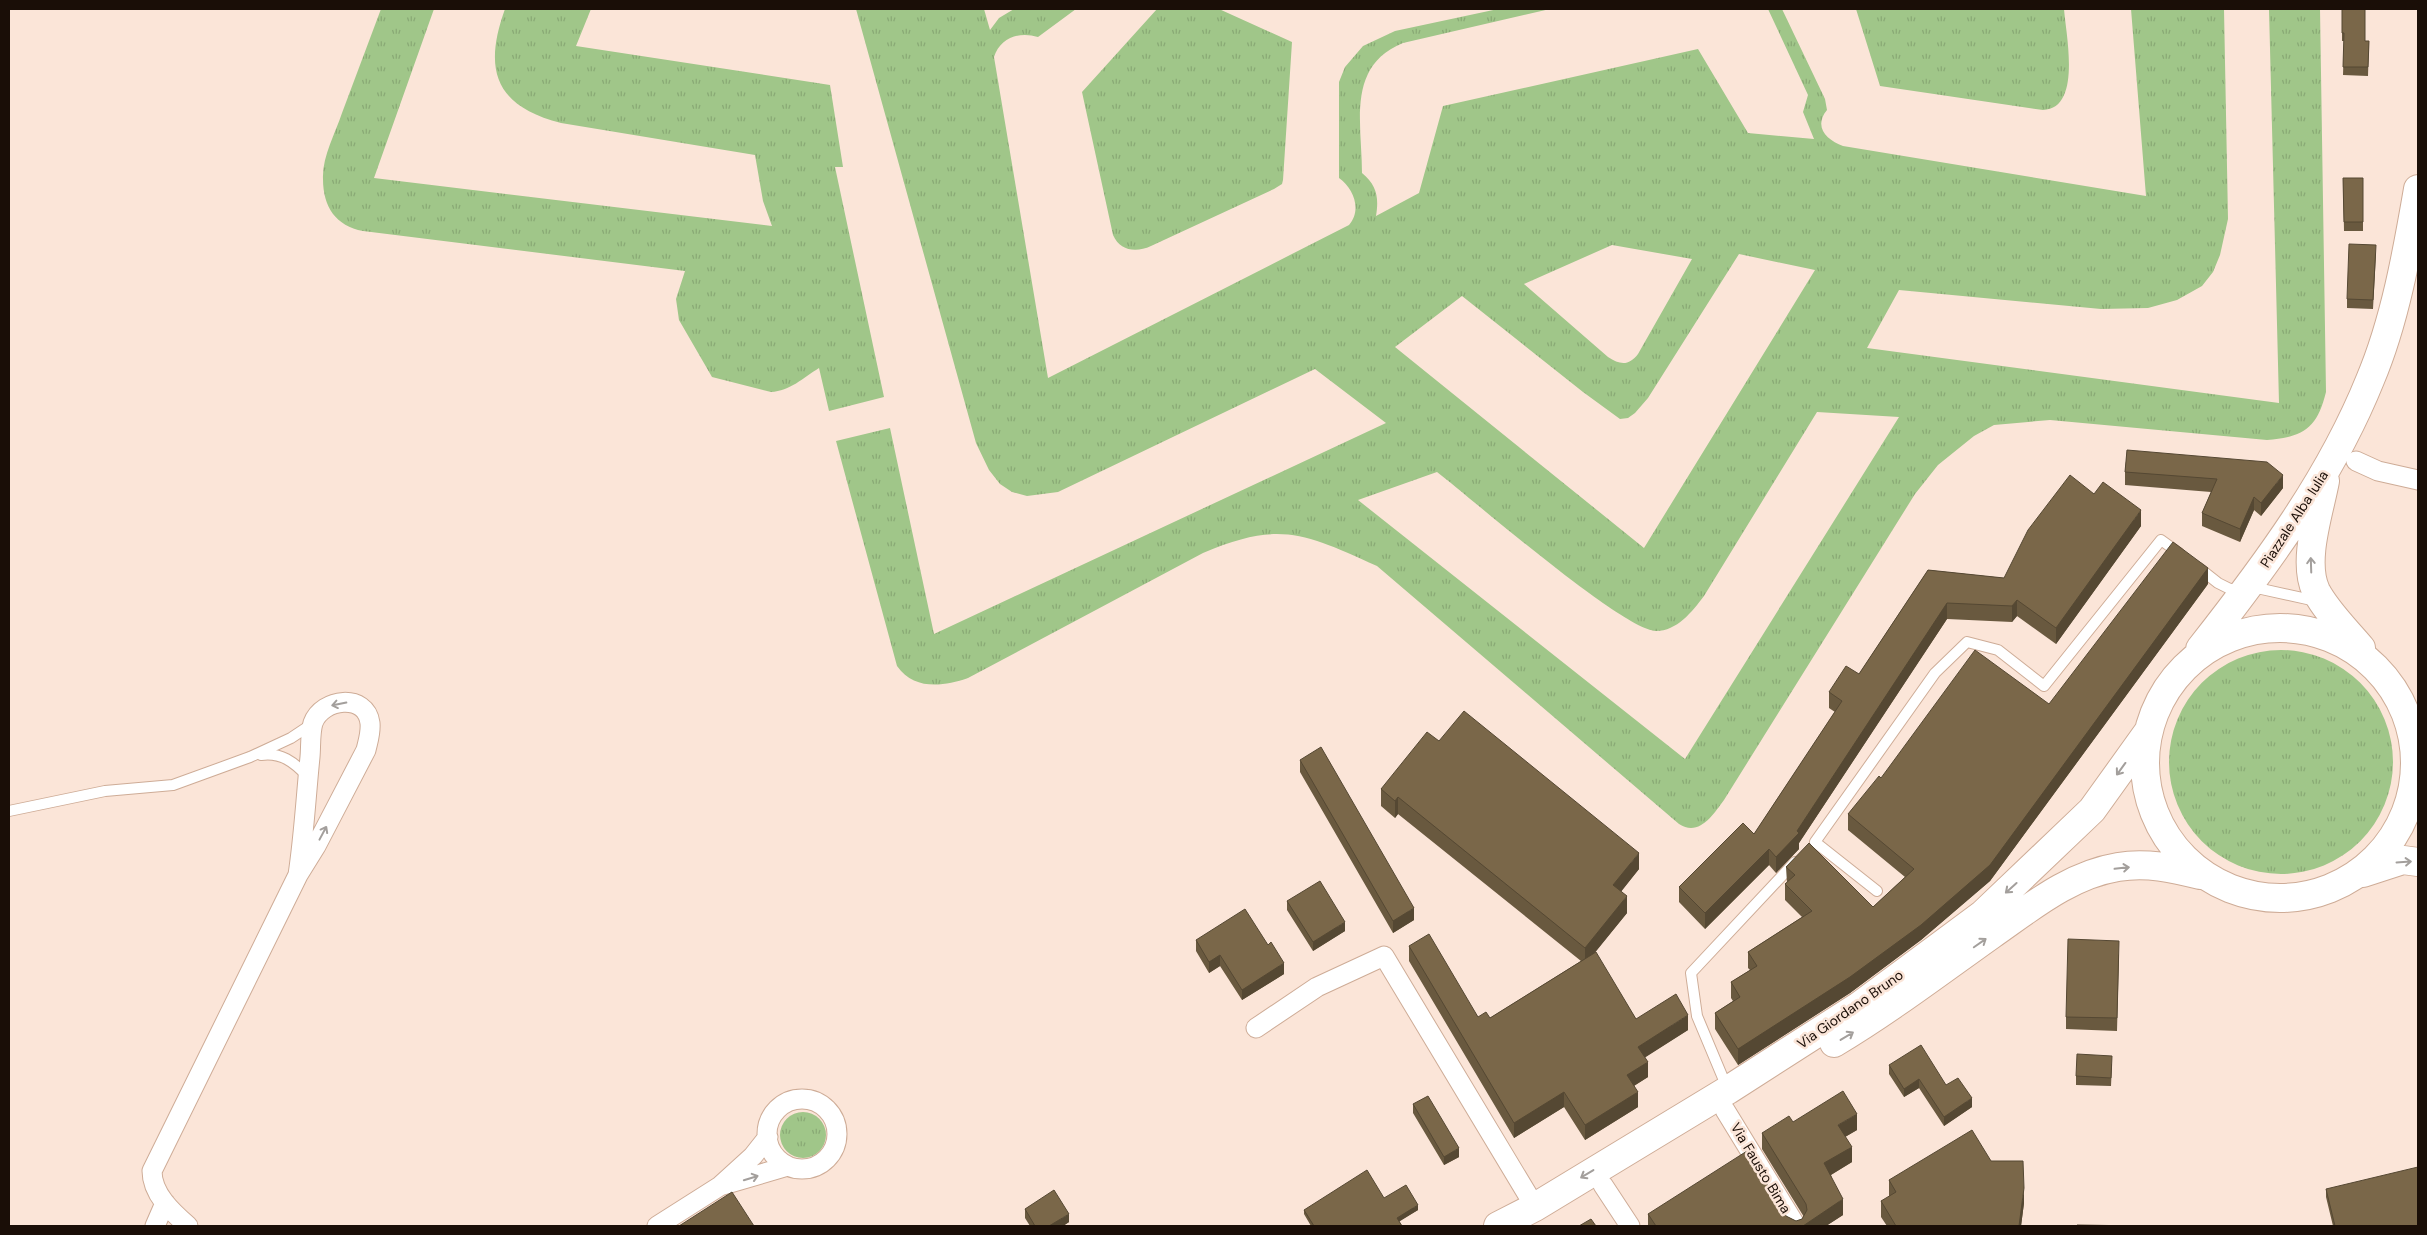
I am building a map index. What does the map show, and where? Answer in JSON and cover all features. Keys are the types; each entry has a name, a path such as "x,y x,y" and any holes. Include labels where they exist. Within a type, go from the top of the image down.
{"main road":[{"path":"2329,465 2371,380 2394,308 2418,189"},
{"name":"Piazzale Alba Iulia","path":"2329,465 2310,565 2316,590 2329,610 2397,695 2406,714 2417,761 2413,786 2401,823 2379,855 2357,876 2322,891 2287,898 2246,894 2208,877 2190,863 2174,846 2162,828 2153,807 2146,774 2146,752 2150,730 2164,696 2277,547 2329,465"},
{"name":"Piazzale Alba Iulia","path":"2186,667 2213,646 2233,637 2265,629 2288,628 2310,631 2341,642 2369,661 2384,677"},
{"name":"Via Giordano Bruno","path":"1498,1226 1536,1217 1603,1185 1859,1006 1983,914 2092,810 2150,730"},
{"path":"2357,876 2403,860 2418,862"},
{"name":"Via Giordano Bruno","path":"1536,1217 1726,1100 1881,1015 2043,899 2076,880 2118,867 2166,866 2208,877"}],"street":[{"path":"2356,461 2378,471 2418,480"},
{"path":"188,1226 157,1193 152,1180 154,1163 298,875 316,846 366,750 370,734 370,721 360,707 352,703 342,701 327,706 313,723 307,776 305,834 298,875"},
{"path":"1256,1028 1317,987 1384,956 1536,1217"},
{"path":"810,1100 829,1111 837,1131 836,1143 831,1154 812,1168 800,1169 788,1166 774,1154 768,1137 768,1126 772,1116 779,1108 789,1102 810,1100"},
{"name":"Via Fausto Bima","path":"1726,1100 1796,1226"},
{"path":"657,1226 720,1186 753,1156 768,1137"},
{"path":"720,1186 788,1166"},
{"path":"1603,1185 1630,1226"},
{"path":"155,1226 165,1203"}],"lane":[{"path":"1726,1100 1698,1016 1691,973 1808,848 1935,673 1966,642 1998,650 2044,686 2161,540 2218,584 2230,589 2248,587 2310,598 2329,610"},
{"path":"9,811 105,791 173,785 250,757 291,738 313,723"},
{"path":"250,757 271,753 284,757 297,765 307,776"},
{"path":"1808,848 1877,891"}],"green space":[{"path":"381,9 434,9 374,178 772,226 763,201 755,155 561,123 539,116 521,107 508,96 500,82 496,67 495,50 498,31 505,9 591,9 576,46 830,85 843,167 835,167 884,397 829,411 819,368 790,387 771,392 712,377 679,320 676,299 685,271 363,231 345,225 338,220 325,198 323,171 330,146"},
{"path":"856,9 984,9 990,30 999,18 1014,9 1076,9 1038,37 1024,35 1011,38 1001,45 994,57 1048,378 1349,225 1353,219 1356,206 1349,188 1339,178 1339,82 1345,67 1363,46 1395,31 1498,9 1550,9 1403,43 1385,53 1373,66 1365,81 1361,98 1360,116 1362,173 1371,182 1376,192 1376,216 1419,193 1443,106 1698,49 1748,133 1814,139 1803,112 1808,95 1768,9 1782,9 1825,99 1827,110 1821,122 1824,132 1832,140 1843,146 2146,196 2131,9 2224,9 2228,219 2220,255 2213,272 2202,286 2177,300 2148,308 2101,309 1899,290 1867,348 2279,403 2269,9 2320,9 2326,392 2318,415 2313,423 2299,433 2280,439 2267,440 2050,420 1994,425 1974,436 1938,465 1915,494 1724,800 1710,818 1693,828 1679,824 1377,566 1311,539 1292,535 1273,534 1253,537 1203,553 968,678 939,684 920,683 912,679 897,666 836,441 890,428 934,634 1386,423 1315,369 1058,492 1027,496 1012,492 1000,484 989,470 976,443","holes":["1612,245 1692,259 1638,354 1631,361 1624,363 1616,362 1608,357 1524,284","1739,254 1815,270 1644,548 1395,347 1462,296 1620,419 1628,418 1635,413 1648,398","1817,412 1899,417 1685,759 1358,500 1437,472 1582,588 1613,610 1639,625 1656,631 1671,628 1683,620 1704,596"]},
{"path":"1157,9 1219,9 1292,42 1283,180 1282,184 1274,189 1151,246 1134,250 1124,247 1113,235 1082,92"},
{"path":"1856,9 2064,9 2069,69 2063,97 2055,106 2043,110 1880,86"},
{"path":"2281,650 2313,655 2324,659 2343,669 2360,683 2374,700 2384,719 2388,730 2393,762 2388,794 2384,805 2374,824 2360,841 2343,855 2324,865 2313,869 2281,874 2249,869 2238,865 2219,855 2202,841 2188,824 2178,805 2174,794 2169,762 2174,730 2178,719 2188,700 2202,683 2219,669 2238,659 2249,655"},
{"path":"799,1112 807,1112 816,1116 822,1122 826,1135 822,1148 816,1154 807,1158 799,1158 790,1154 784,1148 780,1139 780,1131 784,1122 790,1116"}],"building":[{"path":"2342,9 2365,9 2365,41 2369,41 2368,67 2343,67 2344,33 2342,33"},
{"path":"2343,178 2363,178 2363,222 2344,222"},
{"path":"2349,244 2376,245 2373,300 2347,299"},
{"path":"2127,450 2267,462 2283,475 2261,503 2254,497 2240,529 2202,513 2217,479 2125,472"},
{"path":"2070,475 2094,494 2103,482 2141,510 2056,628 2017,600 2012,606 1947,603 1797,831 1799,833 1776,857 1769,849 1705,913 1679,887 1743,823 1754,834 1842,701 1829,692 1846,666 1859,674 1928,570 2004,578 2028,530"},
{"path":"2173,542 2208,568 1990,865 1921,925 1850,977 1738,1049 1715,1013 1740,997 1731,982 1757,966 1748,952 1812,911 1785,884 1795,875 1786,867 1809,843 1873,907 1914,869 1848,814 1879,776 1881,778 1975,650 2049,704"},
{"path":"1464,711 1639,853 1613,885 1627,896 1585,948 1398,797 1395,801 1381,789 1427,732 1439,741"},
{"path":"1321,747 1414,908 1393,921 1300,760"},
{"path":"1320,881 1345,922 1313,942 1287,901"},
{"path":"1245,909 1268,945 1271,942 1284,963 1242,990 1220,955 1209,962 1196,940"},
{"path":"1429,934 1478,1017 1486,1012 1490,1018 1596,952 1636,1019 1676,994 1688,1015 1638,1047 1648,1062 1627,1075 1638,1092 1585,1125 1564,1092 1514,1123 1409,946"},
{"path":"2068,939 2119,941 2117,1018 2066,1017"},
{"path":"1921,1045 1946,1085 1958,1078 1972,1098 1944,1117 1919,1079 1904,1089 1889,1065"},
{"path":"2077,1054 2112,1056 2111,1078 2076,1076"},
{"path":"1843,1091 1857,1114 1838,1125 1852,1147 1824,1163 1843,1199 1803,1226 1656,1226 1648,1214 1747,1151 1786,1216 1796,1221 1802,1219 1807,1210 1806,1204 1762,1133 1789,1116 1793,1122"},
{"path":"1428,1096 1459,1148 1444,1157 1413,1104"},
{"path":"1972,1130 1991,1161 2023,1161 2024,1188 2019,1226 1896,1226 1881,1201 1896,1192 1889,1180"},
{"path":"2418,1167 2418,1226 2335,1226 2326,1189"},
{"path":"1367,1170 1384,1198 1406,1185 1418,1205 1397,1218 1402,1226 1314,1226 1304,1210"},
{"path":"1054,1190 1069,1214 1049,1226 1035,1226 1025,1209"},
{"path":"732,1192 754,1226 679,1226"},
{"path":"1591,1219 1596,1226 1579,1226"},
{"path":"2077,1225 2141,1226 2076,1226"}]}
